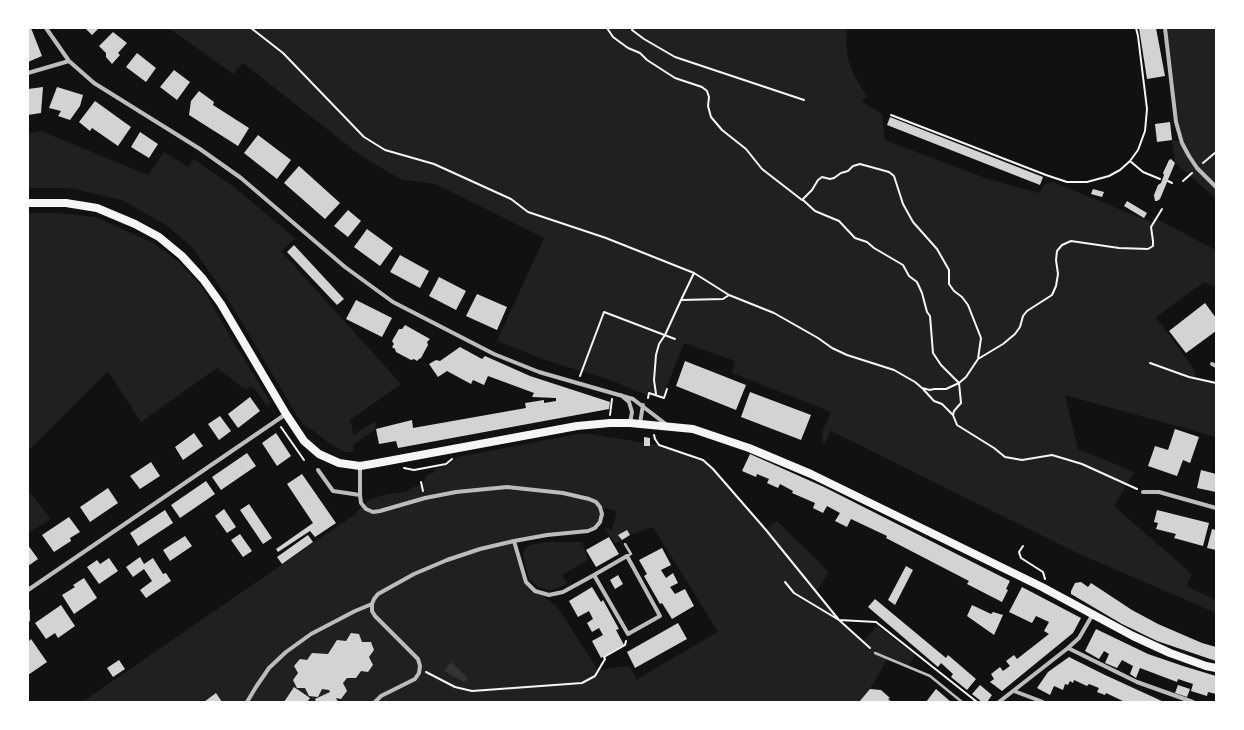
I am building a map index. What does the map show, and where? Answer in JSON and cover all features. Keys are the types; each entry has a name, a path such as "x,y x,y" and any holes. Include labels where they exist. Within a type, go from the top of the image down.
{"main road":[{"path":"28,203 66,203 97,208 135,224 159,237 182,256 203,279 221,304 286,414 304,441 319,454 339,463 360,466 577,426 610,423 640,423 693,429 749,448 791,465 1042,587 1132,636 1170,653 1216,668"}],"street":[{"path":"46,28 69,61 94,83 200,149 241,178 345,267 393,302 494,354 539,372 634,399 667,426"},
{"path":"1165,28 1176,122 1182,143 1198,168 1216,187"},
{"path":"28,73 69,61"},
{"path":"621,395 629,402 632,412 630,423"},
{"path":"640,423 642,405"},
{"path":"28,590 286,414"},
{"path":"360,466 361,503 366,509 373,512 425,498 456,492 507,487 563,493 589,498 596,502 600,507 602,514 600,522 595,528 588,531 547,535 514,541 467,554 414,574 378,594 374,598 372,611 375,616 418,659 419,673 415,679 381,696 375,702"},
{"path":"318,470 333,491 360,495"},
{"path":"1143,492 1159,492 1216,508"},
{"path":"514,541 526,582 535,591 549,595 563,592 627,556 660,616 628,634 594,575"},
{"path":"247,702 269,668 286,652 311,634 355,611 372,604"},
{"path":"28,612 28,620"},
{"path":"999,702 1079,638 1093,614"},
{"path":"1068,648 1136,682 1193,702"},
{"path":"1014,691 1043,702"}],"lane":[{"path":"625,544 630,554 627,556"},
{"path":"876,653 930,676 962,702"}],"path":[{"path":"251,28 282,53 364,137 385,150 434,164 511,199 528,212 606,238 694,273 729,295 774,312 832,348 847,355 894,370 915,382 934,401 942,404 953,415 957,425 994,448 1005,457 1022,460 1052,455 1082,464 1143,492"},
{"path":"607,28 613,37 628,48 640,53 647,60 675,78 702,87 707,91 709,97 708,106 711,117 722,130 746,149 762,169 815,211 839,221 855,238 867,242 874,248 903,265 909,276 917,282 922,293 927,312 930,316 933,353 941,365 959,383 961,403 954,410 953,415"},
{"path":"633,28 632,30 644,39 675,57 804,100"},
{"path":"891,115 1067,182 1087,182 1109,176 1120,170 1130,161 1138,150 1145,131 1148,109 1136,28"},
{"path":"1204,162 1216,152"},
{"path":"1130,161 1143,172 1160,179"},
{"path":"802,200 822,177 830,179 834,178 841,173 848,171 853,166 860,164 889,172 894,176 903,204 913,222 937,249 949,270 949,284 968,305 981,338 978,359"},
{"path":"1168,181 1172,183"},
{"path":"922,388 930,390 946,389 959,383 966,377 978,359 1015,334 1020,327 1023,316 1027,311 1052,295 1056,286 1058,274 1056,260 1057,251 1062,244 1071,241 1119,248 1148,248 1153,246 1150,227 1162,209"},
{"path":"656,394 654,380 655,360 659,344 665,336 694,273"},
{"path":"681,300 723,299 729,295"},
{"path":"578,383 604,312 675,339"},
{"path":"1150,363 1189,377 1216,383"},
{"path":"648,398 649,394 664,398 668,389"},
{"path":"610,412 612,401"},
{"path":"276,420 304,460"},
{"path":"654,432 655,439 660,445 703,460 713,469 766,530 839,620 876,653"},
{"path":"1023,546 1019,552 1021,558 1043,572 1046,580 1042,587"},
{"path":"785,582 794,593 839,620 876,622 977,702"},
{"path":"419,669 455,687 472,690 582,683 595,676 605,659 604,657 624,645 628,634"}],"shaded area":[{"path":"169,28 847,28 846,42 848,59 854,75 867,97 861,101 882,114 885,140 985,178 1039,193 1045,184 1053,182 1151,222 1153,217 1216,250 1216,287 1204,282 1156,317 1195,371 1196,378 1216,381 1216,437 1065,395 1078,449 1134,472 1114,506 1192,574 1186,586 1216,600 1216,613 1075,552 831,431 824,445 822,432 831,412 732,373 735,361 684,343 663,396 648,391 647,395 607,379 545,360 497,341 544,238 435,184 400,179 360,155 243,63 233,74"},
{"path":"1165,28 1216,28 1216,198 1175,163 1172,140 1182,142 1176,122"},
{"path":"41,131 148,175 164,152 188,167 194,159 234,187 295,238 281,251 401,384 350,420 354,435 375,421 376,429 353,445 354,452 345,452 302,424 226,296 192,247 166,225 122,200 70,188 28,188 28,133"},
{"path":"28,213 59,213 95,217 154,243 180,263 202,287 271,403 267,406 253,387 245,389 217,368 141,422 108,371 28,451"},
{"path":"582,433 659,445 703,460 713,469 766,529 777,521 829,572 816,592 839,620 863,641 877,626 915,655 908,667 888,658 870,689 859,702 82,702 354,515 368,500 387,494 407,492 411,488 422,485 427,475 435,472 434,469 448,465 458,457","holes":["600,507 617,511 612,530 606,528 605,531 609,534 615,544 622,540 619,535 627,530 630,535 653,527 718,632 637,679 629,666 598,670 558,608 526,582 514,541 595,528 602,514"]},
{"path":"28,490 51,519 28,533"},
{"path":"548,542 582,542 588,560 562,575 567,584 549,590 538,587 529,579 523,555 525,549 529,545"},
{"path":"451,662 468,678 464,682 444,671"}],"building":[{"path":"28,28 31,28 42,56 28,62"},
{"path":"85,28 99,28 92,35"},
{"path":"1139,28 1156,28 1165,76 1147,79"},
{"path":"113,32 127,43 118,53 120,55 112,64 106,57 106,53 99,46"},
{"path":"137,53 156,68 146,82 126,67"},
{"path":"174,70 190,82 177,100 160,87"},
{"path":"43,87 41,113 28,115 28,89"},
{"path":"57,87 83,95 80,106 70,120 58,116 61,111 49,108"},
{"path":"199,91 214,102 213,105 249,128 238,146 189,115 191,101"},
{"path":"95,101 131,127 118,146 92,128 90,131 79,122"},
{"path":"890,117 1043,177 1040,185 887,125"},
{"path":"1170,122 1172,140 1157,142 1155,124"},
{"path":"140,132 158,144 149,158 131,147"},
{"path":"258,135 291,160 277,179 244,153"},
{"path":"1171,159 1175,163 1160,199 1155,201 1154,195 1158,185 1161,183 1164,175 1163,173 1169,160"},
{"path":"299,166 340,203 325,219 284,183"},
{"path":"1093,189 1104,192 1102,197 1091,194"},
{"path":"1127,201 1147,213 1144,218 1124,206"},
{"path":"348,210 361,221 348,237 334,226"},
{"path":"367,229 393,248 380,266 354,247"},
{"path":"294,245 344,299 337,305 287,252"},
{"path":"400,255 429,271 420,288 390,272"},
{"path":"439,277 466,291 456,310 429,296"},
{"path":"477,294 507,307 497,330 466,316"},
{"path":"356,300 392,318 382,337 346,319"},
{"path":"1205,303 1216,318 1216,331 1186,353 1169,331"},
{"path":"405,325 430,339 427,342 428,345 421,358 417,361 414,359 411,360 396,352 392,347 394,344 392,341 399,329 402,329"},
{"path":"460,347 482,359 485,356 530,376 610,402 609,409 398,448 396,441 379,444 376,429 412,420 413,428 526,408 525,403 544,400 544,403 556,401 556,398 532,397 534,393 488,376 484,385 473,380 471,384 447,371 438,377 429,364 436,360 440,361"},
{"path":"685,361 746,385 736,410 676,386"},
{"path":"750,392 811,415 801,440 741,417"},
{"path":"250,397 260,411 238,428 228,414"},
{"path":"220,416 231,431 219,440 208,424"},
{"path":"1175,429 1199,437 1190,463 1183,460 1177,476 1148,466 1155,446 1168,450"},
{"path":"194,433 203,446 183,460 175,447"},
{"path":"276,433 291,456 277,466 262,443"},
{"path":"644,437 650,438 650,446 644,446"},
{"path":"247,453 256,466 221,490 212,477"},
{"path":"750,454 824,487 1010,581 1006,589 1008,590 1002,602 967,584 969,581 886,538 887,536 851,519 847,527 835,521 840,513 827,506 823,513 813,508 815,503 792,493 793,491 780,484 778,488 767,483 769,479 757,474 756,477 742,471"},
{"path":"151,462 160,476 140,489 130,476"},
{"path":"1201,470 1216,474 1216,492 1197,488"},
{"path":"302,474 336,523 315,537 310,531 278,552 276,549 313,523 287,484"},
{"path":"206,481 215,494 180,518 171,505"},
{"path":"108,488 118,503 90,522 80,507"},
{"path":"249,504 272,538 263,544 240,510"},
{"path":"224,509 236,527 227,533 215,516"},
{"path":"165,510 173,523 138,546 130,533"},
{"path":"1157,510 1209,523 1203,546 1174,538 1176,534 1156,529 1158,523 1154,522"},
{"path":"69,517 80,532 70,538 71,541 54,552 42,535"},
{"path":"1212,529 1216,530 1216,550 1207,548"},
{"path":"627,530 630,535 622,540 618,535"},
{"path":"240,534 252,551 243,557 231,540"},
{"path":"308,535 313,542 282,564 277,557"},
{"path":"185,536 192,546 170,561 163,550"},
{"path":"609,537 619,554 596,567 586,550"},
{"path":"28,545 38,559 28,566"},
{"path":"662,548 671,565 661,570 666,578 673,573 678,583 670,587 675,594 685,589 694,606 672,619 662,603 660,604 644,576 647,574 639,560"},
{"path":"140,557 144,564 153,558 163,574 166,573 171,581 146,598 140,590 152,581 144,569 133,577 126,567"},
{"path":"109,558 118,571 99,584 87,567 97,560 100,564"},
{"path":"906,566 913,570 895,605 888,600"},
{"path":"618,575 623,584 615,589 610,580"},
{"path":"84,578 97,598 74,614 62,595 75,587 73,585"},
{"path":"1081,582 1088,587 1091,583 1132,610 1158,624 1202,643 1216,647 1216,661 1157,641 1122,624 1071,594 1075,583"},
{"path":"592,587 601,602 603,600 619,629 616,630 624,645 601,658 592,641 603,635 599,628 592,632 587,623 593,619 589,611 578,617 569,601"},
{"path":"1022,587 1081,618 1073,633 1002,691 990,682 994,679 991,674 1000,667 1003,671 1010,666 1006,661 1014,655 1017,659 1049,634 1044,631 1049,622 1036,616 1032,623 1009,612"},
{"path":"875,599 946,658 948,655 976,679 967,690 951,677 953,674 941,663 938,667 868,607"},
{"path":"61,605 75,626 58,638 55,633 46,639 35,623"},
{"path":"972,605 991,614 993,612 1003,615 994,635 967,616"},
{"path":"678,623 687,639 635,668 627,652"},
{"path":"1096,629 1148,654 1216,676 1216,694 1208,692 1207,696 1191,691 1193,684 1178,679 1177,682 1140,668 1136,678 1130,674 1133,666 1122,660 1117,668 1105,663 1109,654 1104,651 1099,659 1085,651"},
{"path":"351,633 359,634 362,642 371,642 374,650 369,657 373,665 368,672 361,671 356,678 347,678 343,683 347,691 341,699 336,698 338,702 316,702 315,699 330,692 329,690 322,689 318,697 309,696 305,688 297,688 293,680 298,673 294,666 300,659 307,660 312,653 328,654 337,640 346,641"},
{"path":"31,639 47,662 28,675 28,642"},
{"path":"1069,657 1164,702 1125,702 1106,693 1105,695 1097,692 1099,688 1089,684 1087,686 1074,680 1073,683 1070,681 1068,685 1065,684 1063,690 1054,686 1050,695 1037,688 1048,672"},
{"path":"119,660 125,669 113,677 107,668"},
{"path":"980,685 992,695 987,702 982,702 972,694"},
{"path":"1178,685 1190,689 1187,697 1175,693"},
{"path":"294,687 310,698 307,702 284,702"},
{"path":"870,689 881,690 890,698 888,699 892,702 859,702"},
{"path":"936,689 951,702 926,702"},
{"path":"216,693 222,702 204,702"}]}
